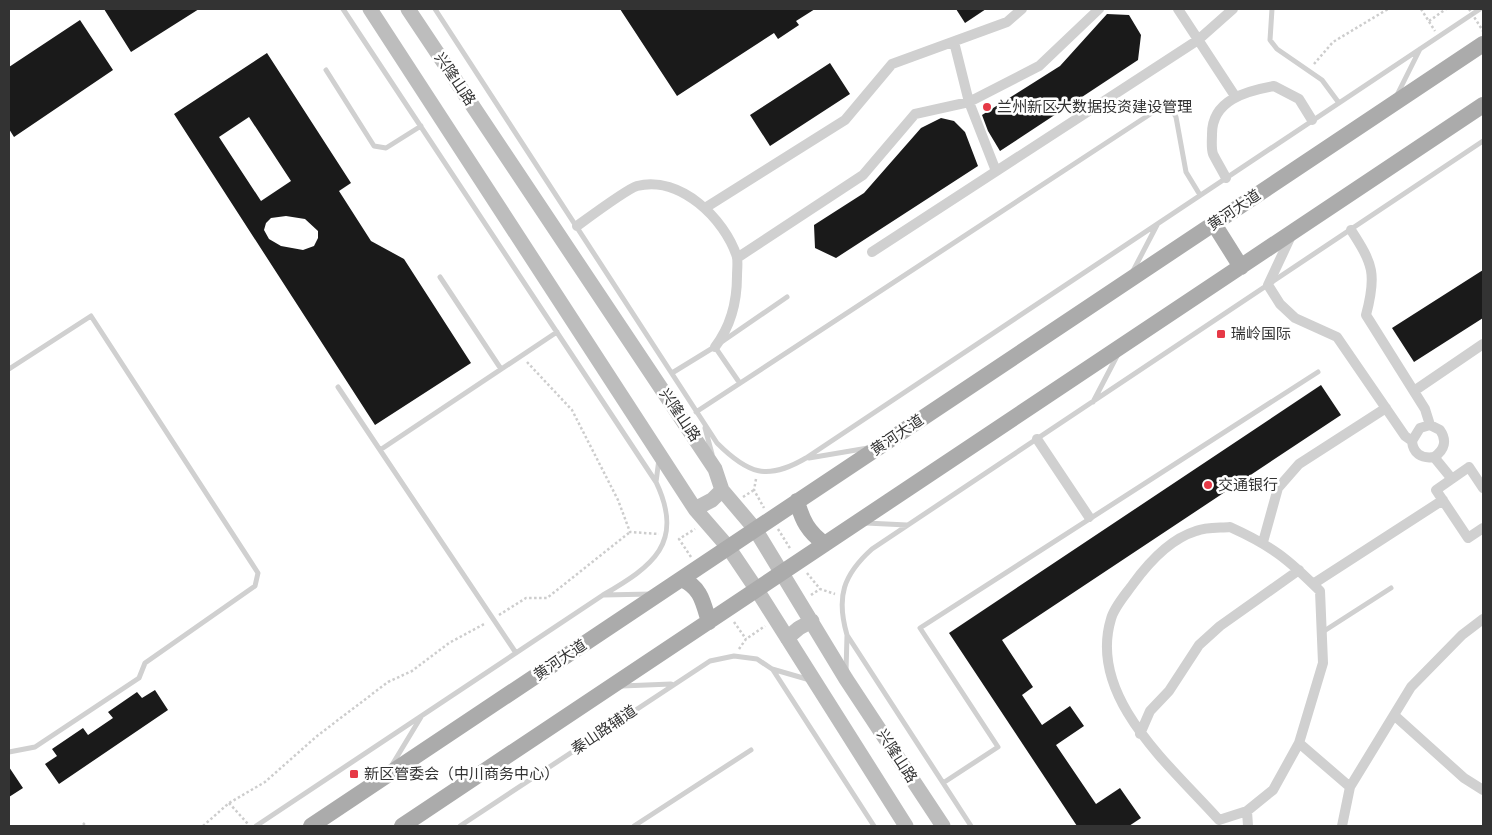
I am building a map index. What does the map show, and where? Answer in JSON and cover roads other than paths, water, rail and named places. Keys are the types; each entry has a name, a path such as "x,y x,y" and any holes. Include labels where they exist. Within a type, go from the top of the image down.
{"main road":[{"name":"黄河大道","path":"311,826 1483,44"},
{"path":"402,826 1483,105"},
{"path":"1214,224 1241,267"},
{"path":"798,501 802,519 813,536 825,544"},
{"path":"681,579 693,583 701,596 709,622"}],"street":[{"name":"兴隆山路","path":"370,9 660,451 695,509 728,547 906,826"},
{"name":"兴隆山路","path":"408,9 715,469 722,490 755,529 783,572 846,679 942,826"},
{"path":"705,208 845,120 892,64 1007,22 1022,9"},
{"path":"737,258 800,219 863,175 915,114 969,102 1039,66 1099,9"},
{"path":"1178,9 1235,96"},
{"path":"872,252 1198,40 1233,9"},
{"path":"954,42 969,102 996,171"},
{"path":"1226,178 1212,152 1212,126 1220,110 1235,96 1249,90 1274,86 1299,99 1312,120"},
{"path":"577,226 636,186 657,186 681,190 705,208 725,234 737,258 737,298 725,334 715,347"},
{"path":"1351,230 1366,252 1373,270 1371,296 1366,315 1414,391 1425,410 1430,425"},
{"path":"1293,232 1268,285 1280,304 1295,318 1337,337 1405,436 1412,441 1418,455 1434,457 1452,479"},
{"path":"1414,391 1483,344"},
{"path":"1263,542 1278,488 1299,464 1386,408"},
{"path":"1412,441 1420,428 1430,425 1440,430 1444,439 1442,450 1434,457"},
{"path":"1037,439 1089,517"},
{"path":"1483,488 1480,476 1469,467 1436,490 1468,538 1483,528"},
{"path":"695,509 712,500 722,490"},
{"path":"1313,584 1442,500"},
{"path":"1230,527 1263,542 1289,560 1320,590 1323,663 1299,744 1273,790 1247,811 1219,820 1140,734 1119,698 1106,652 1111,618 1141,573 1168,545 1175,541 1197,530 1230,527"},
{"path":"1140,734 1150,711 1169,691 1199,645 1220,626 1299,570"},
{"path":"1342,826 1350,786 1411,686 1462,635 1483,619"},
{"path":"787,638 799,628 812,621"},
{"path":"1394,715 1464,778 1483,790"},
{"path":"1299,744 1350,786"},
{"path":"1247,811 1248,826"}],"lane":[{"path":"256,826 650,564 662,546 668,524 665,502 656,482 343,9"},
{"path":"435,9 696,412 718,443 732,457 746,468 758,470 788,469 806,458 1480,9"},
{"path":"1272,9 1270,40 1277,50 1322,80 1339,103"},
{"path":"1392,105 1420,49"},
{"path":"326,70 374,146 386,148 421,126"},
{"path":"696,412 738,382 1161,107 1171,109 1176,116 1186,172 1200,195"},
{"path":"846,679 847,635 842,616 842,597 847,578 858,562 872,549 1483,141"},
{"path":"1127,282 1157,224"},
{"path":"440,277 501,369"},
{"path":"672,373 715,347 787,297"},
{"path":"9,369 91,316 258,573 255,586 145,663 139,678 35,747 9,752"},
{"path":"380,450 557,332"},
{"path":"1093,402 1122,346"},
{"path":"715,347 738,382"},
{"path":"943,783 998,747 920,628 1089,517 1318,372"},
{"path":"338,387 516,652"},
{"path":"704,423 715,469"},
{"path":"806,458 880,446"},
{"path":"656,482 660,451"},
{"path":"858,522 908,526"},
{"path":"1321,633 1391,588"},
{"path":"603,595 658,594"},
{"path":"847,635 971,826"},
{"name":"秦山路辅道","path":"460,826 710,661 734,656 757,660 772,669 814,681"},
{"path":"772,669 874,826"},
{"path":"611,687 673,684"},
{"path":"384,777 423,715"},
{"path":"634,826 751,750"}],"place":[{"name":"兰州新区大数据投资建设管理","path":"987,107"},
{"name":"瑞岭国际","path":"1221,334"},
{"name":"交通银行","path":"1208,485"},
{"name":"新区管委会（中川商务中心）","path":"354,774"}]}
